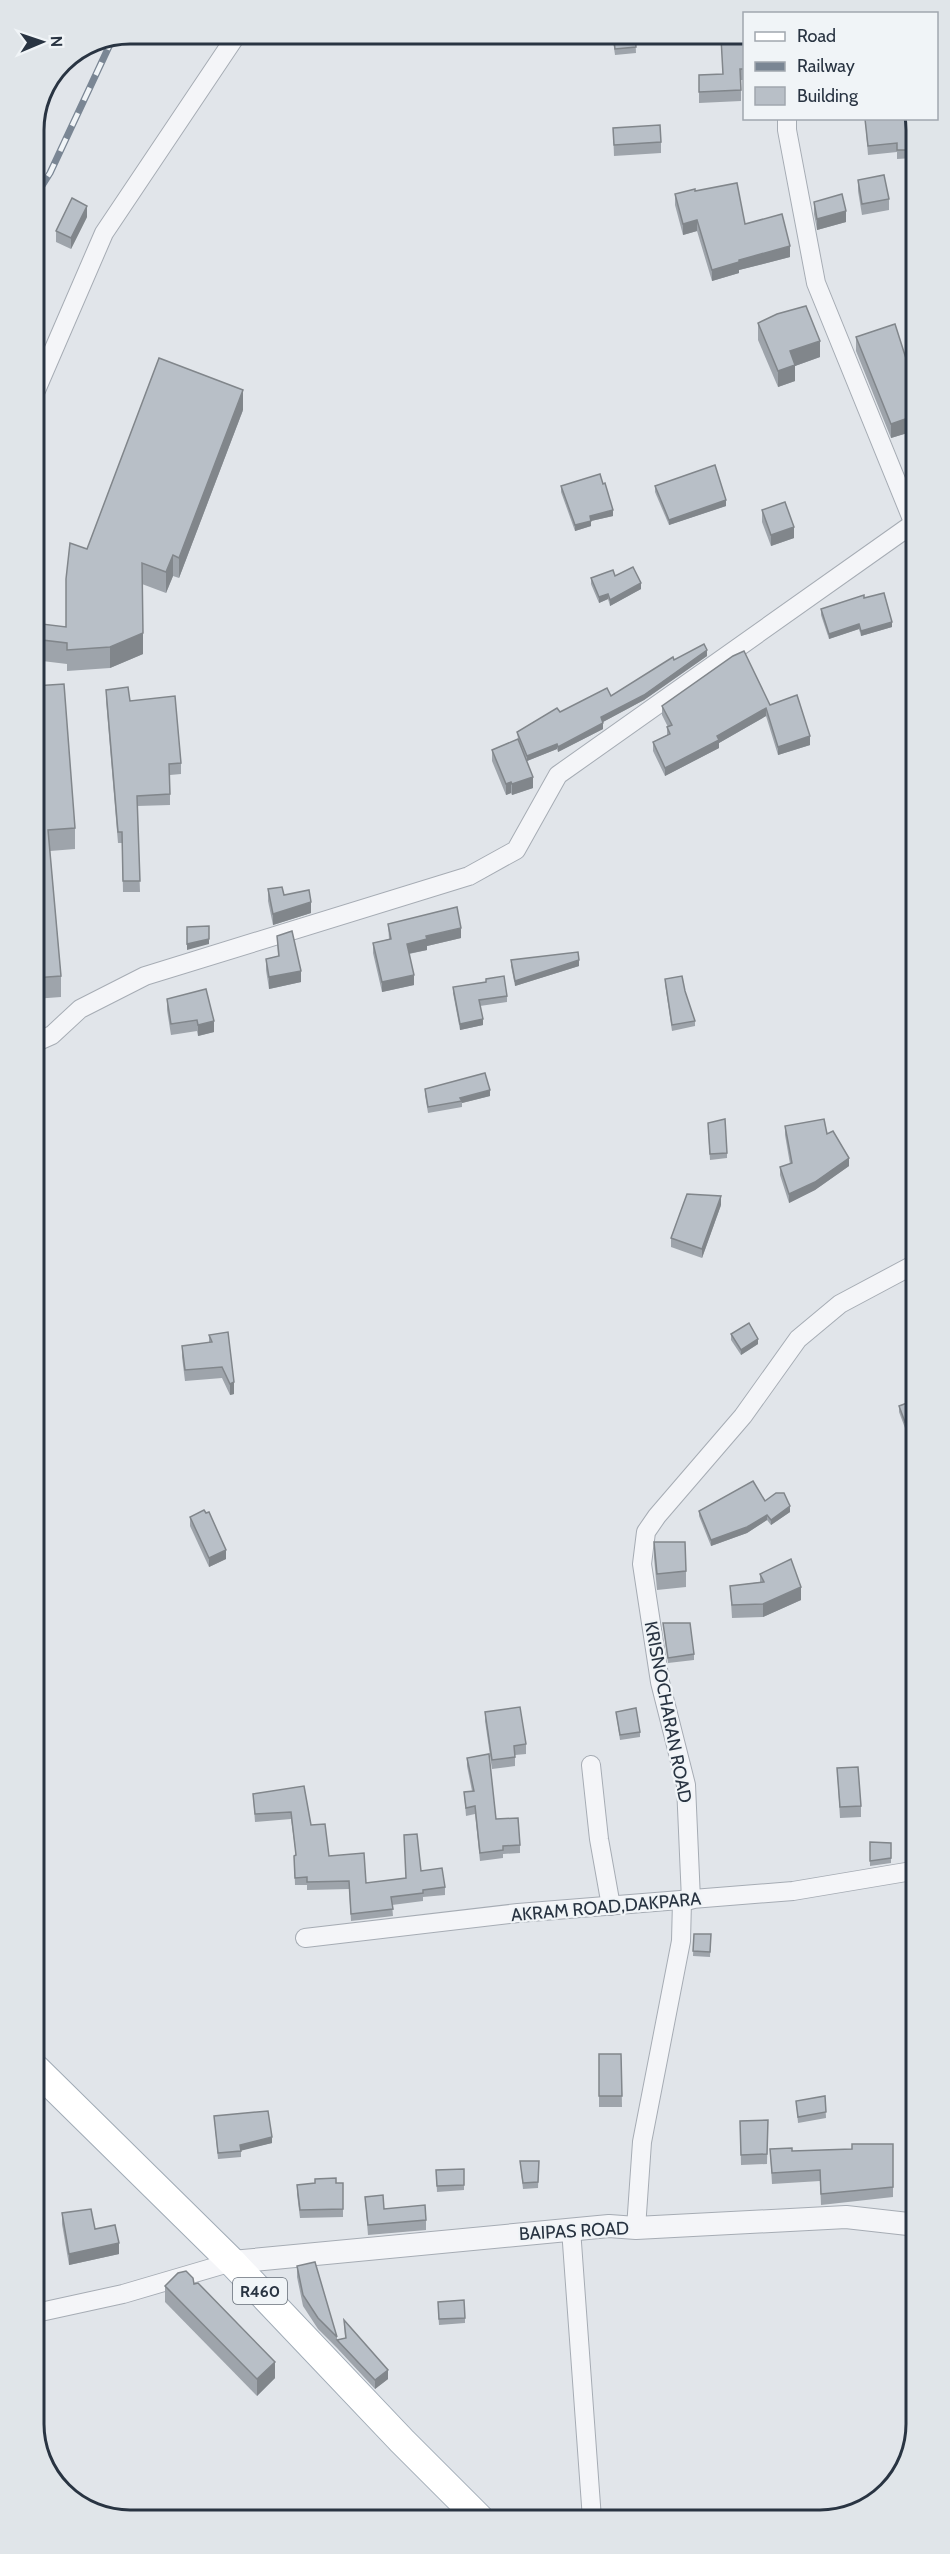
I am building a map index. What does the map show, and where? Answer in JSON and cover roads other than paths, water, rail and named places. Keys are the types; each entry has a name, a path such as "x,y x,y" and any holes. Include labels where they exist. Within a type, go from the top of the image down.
{"main road":[{"name":"R460","path":"43,2076 232,2262 402,2441 471,2510"}],"street":[{"path":"44,372 104,233 231,43"},
{"path":"787,120 816,283 906,504"},
{"path":"44,1039 52,1035 80,1009 145,976 469,876 516,850 558,775 906,530"},
{"name":"KRISNOCHARAN ROAD","path":"636,2228 642,2142 687,1900 686,1785 660,1682 642,1564 646,1532 743,1416 798,1339 840,1304 906,1269"},
{"path":"591,1766 599,1839 611,1906"},
{"name":"AKRAM ROAD,DAKPARA","path":"305,1938 452,1920 793,1891 906,1872"},
{"name":"BAIPAS ROAD","path":"232,2262 609,2226 636,2228 846,2217 906,2224"},
{"path":"571,2229 591,2510"},
{"path":"43,2311 123,2294 232,2262"}],"railway":[{"path":"44,183 109,46"}]}
